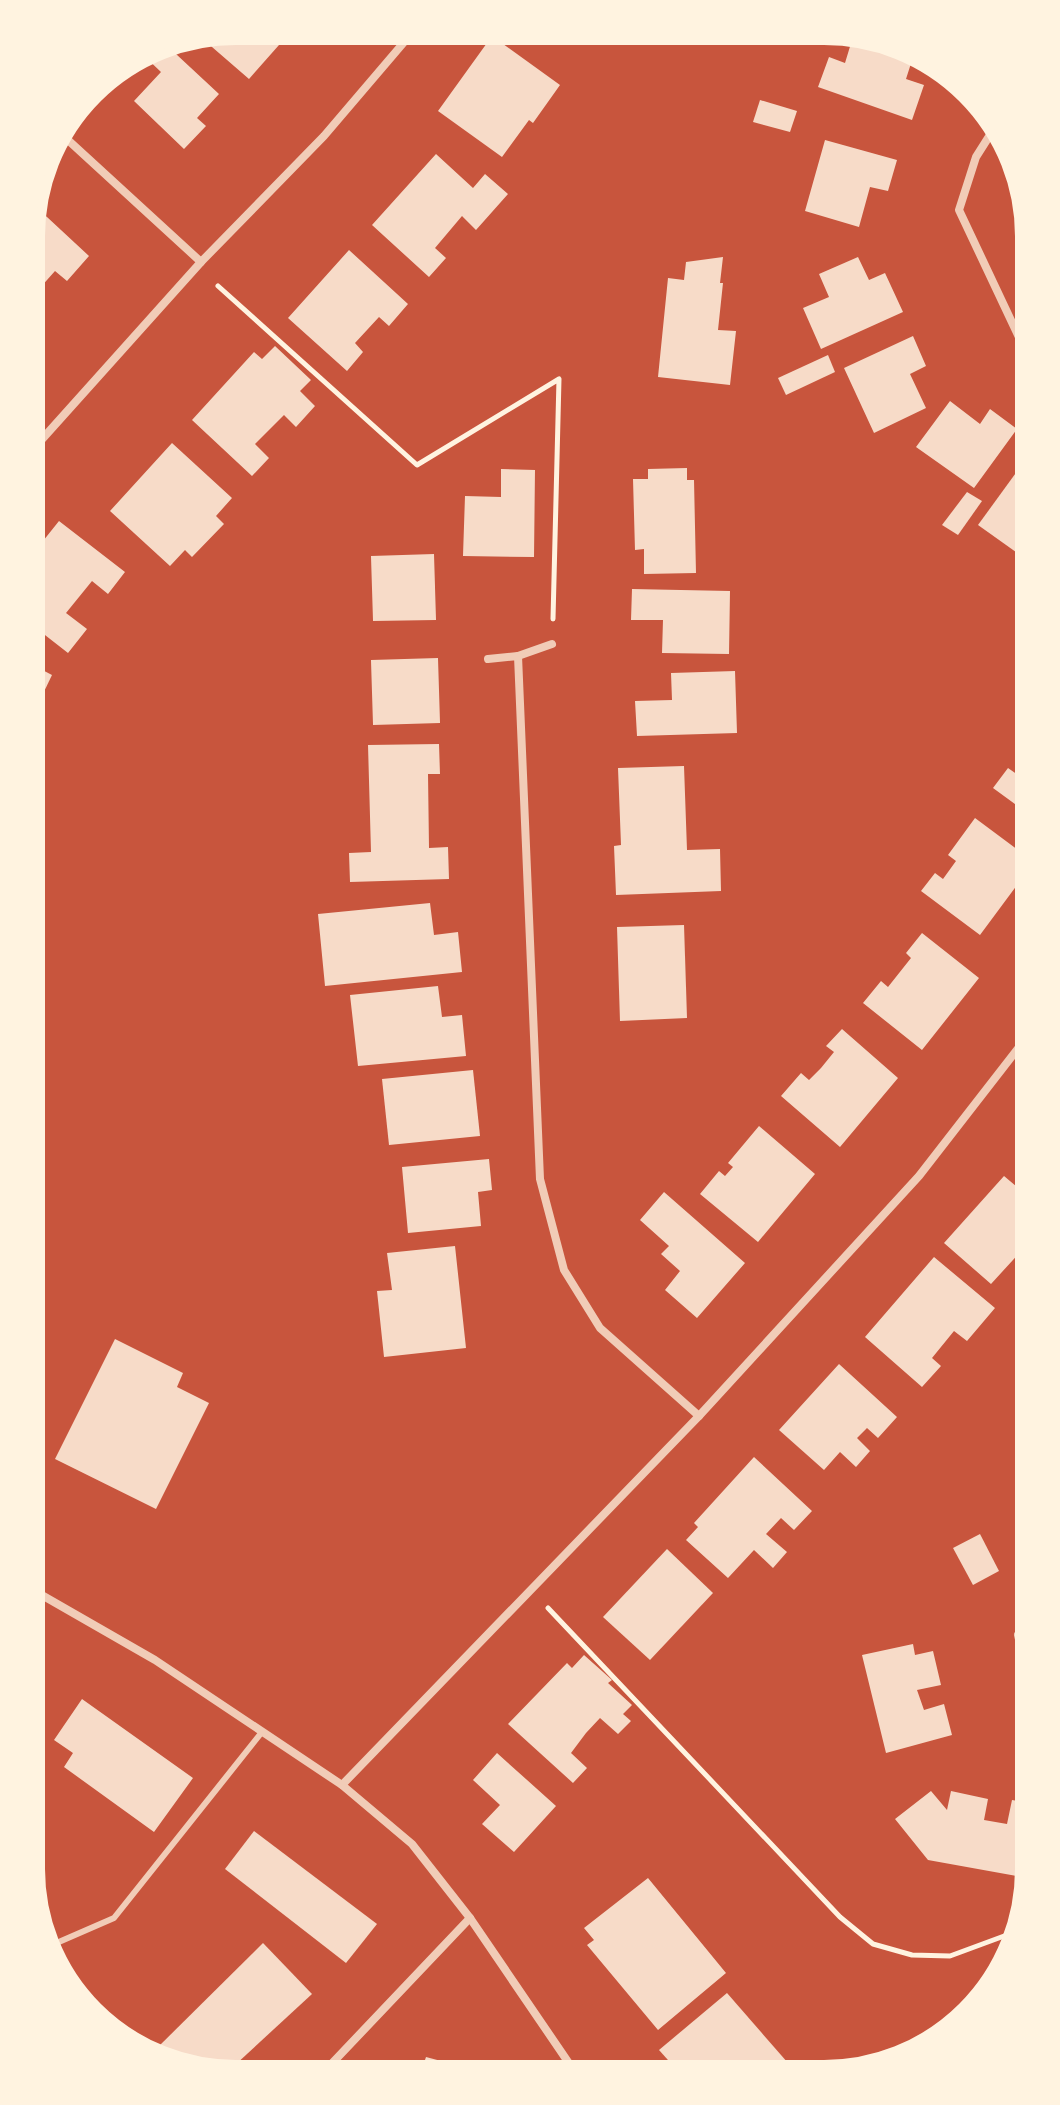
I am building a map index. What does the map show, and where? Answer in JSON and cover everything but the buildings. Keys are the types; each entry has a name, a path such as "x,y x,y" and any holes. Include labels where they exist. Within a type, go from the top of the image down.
{"street":[{"path":"40,441 199,264 324,136 406,40"},
{"path":"991,134 976,157 959,210 1020,339"},
{"path":"66,139 199,264"},
{"path":"488,659 518,656 552,644"},
{"path":"518,656 540,1179 564,1270 600,1328 699,1416"},
{"path":"342,1785 699,1416 919,1176 1020,1046"},
{"path":"40,1594 155,1660 342,1785 412,1844 470,1918 570,2065"},
{"path":"1018,1635 1020,1644"},
{"path":"330,2065 470,1918"}],"lane":[{"path":"55,1944 114,1918 262,1732"}],"path":[{"path":"199,264 417,465 559,379 552,644"},
{"path":"531,1590 840,1917 873,1944 912,1955 950,1956 1009,1934"}]}
